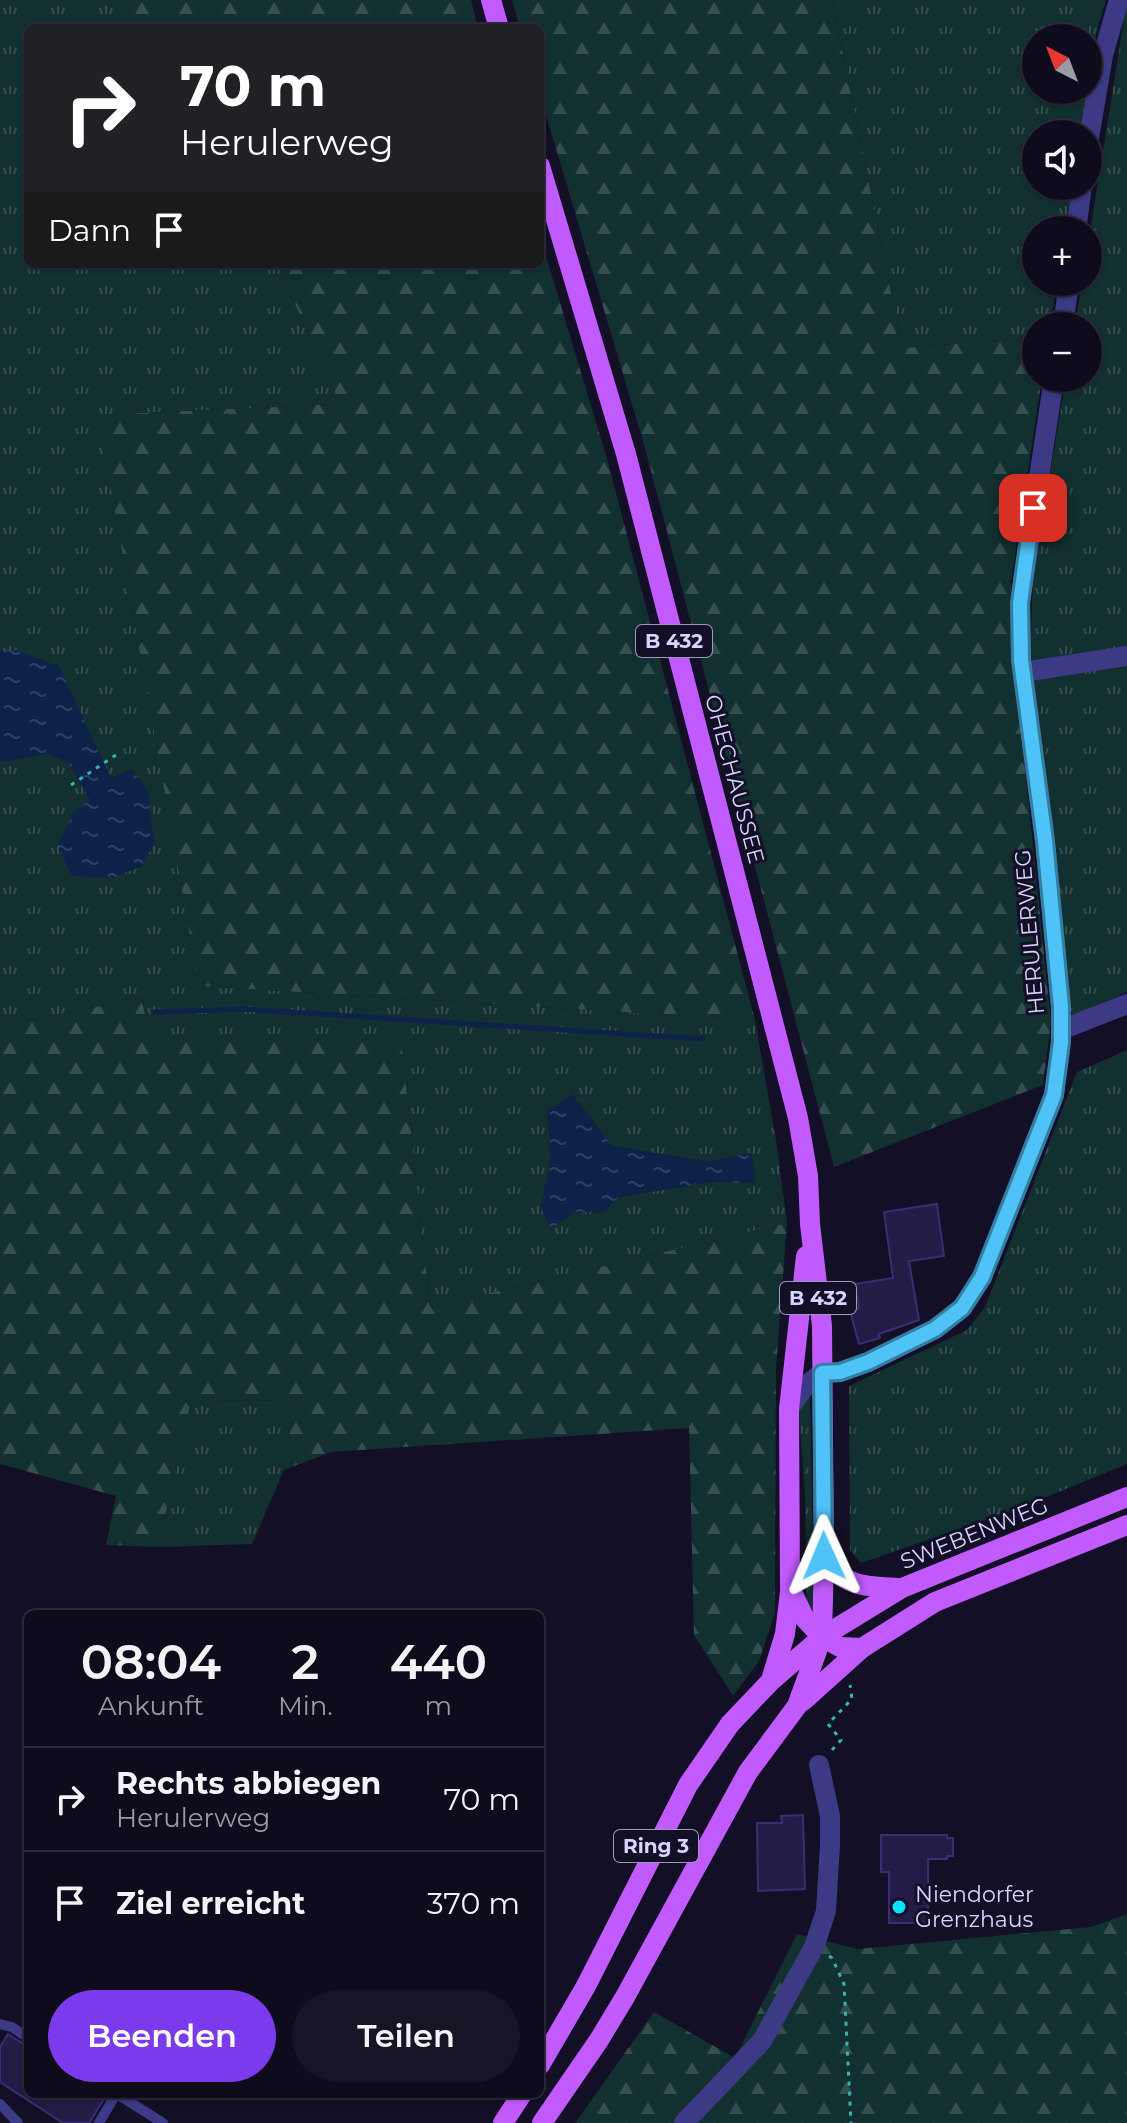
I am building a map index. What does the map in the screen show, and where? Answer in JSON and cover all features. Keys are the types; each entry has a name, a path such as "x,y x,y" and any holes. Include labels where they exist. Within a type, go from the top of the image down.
{"main road":[{"path":"491,0 498,24"},
{"name":"OHECHAUSSEE","path":"544,179 626,454 779,1043 806,1161 810,1224"},
{"name":"B 432","path":"770,1682 785,1634 790,1588 789,1409 810,1224"},
{"name":"B 432","path":"797,1706 822,1637 822,1326 810,1224"},
{"name":"SWEBENWEG","path":"770,1682 822,1637 853,1615 902,1588 1127,1497"},
{"name":"Ring 3","path":"542,2123 625,1997 748,1772 797,1706 862,1648 906,1619 954,1593 1127,1525"},
{"path":"824,1556 833,1570 851,1583 865,1587 902,1588"},
{"path":"790,1588 805,1619 822,1637 840,1647 862,1648"},
{"name":"Ring 3","path":"544,2058 586,1986 688,1785 730,1724 770,1682"},
{"path":"503,2123 519,2098"}],"street":[{"path":"1092,120 1103,55 1119,0"},
{"name":"HERULERWEG","path":"822,1373 855,1368 935,1329 954,1316 971,1297 1046,1119 1059,1067 1061,1007 1045,841 1023,672 1020,603 1052,392"},
{"path":"1023,672 1127,656"},
{"path":"1061,1030 1127,1004"},
{"path":"789,1409 806,1385 822,1373 805,1359 796,1338"},
{"path":"684,2123 762,2041 814,1947 826,1911 830,1845 830,1816 819,1765"}],"lane":[{"path":"0,2024 24,2035"},
{"path":"99,2123 115,2098"},
{"path":"123,2098 163,2123"},
{"path":"0,2104 18,2123"}],"path":[{"path":"71,785 116,755"},
{"path":"819,1765 841,1740 828,1724 852,1699 850,1685"},
{"path":"814,1947 832,1958 844,1984 851,2123"}],"green space":[{"path":"0,0 109,0 128,24 24,24 24,268 279,268 340,404 99,415 199,986 755,1020 787,1223 430,1307 401,1040 150,1037 142,998 0,1026","holes":["572,1094 612,1146 709,1162 751,1153 755,1182 709,1182 619,1197 603,1212 574,1213 541,1207 551,1160"]},
{"path":"109,0 471,0 477,24 128,24"},
{"path":"512,0 832,0 902,348 1022,338 1022,392 1040,392 1011,582 1014,660 1051,1022 1043,1085 834,1167 645,448 544,108 544,24 519,24"},
{"path":"832,0 1106,0 1099,24 1022,24 1022,104 1085,104 1082,120 1022,120 1022,200 1070,200 1067,216 1022,216 1022,296 1055,296 1052,312 1022,312 1022,338 902,348"},
{"path":"1127,1 1127,992 1072,1016 1030,661 1033,575 1064,392 1102,392 1102,312 1077,312 1080,296 1102,296 1102,216 1092,216 1095,200 1102,200 1102,157"},
{"path":"544,249 607,459 755,1020 199,986 98,415 340,404 279,268 544,268"},
{"path":"141,998 151,1037 401,1039 430,1307 787,1223 776,1369 775,1613 759,1661 733,1696 694,1635 689,1428 331,1452 284,1470 292,1401 191,1400 158,1547 106,1545 116,1496 0,1464 0,1026"},
{"path":"1127,1050 1127,1464 1022,1507 861,1563 850,1550 849,1386 967,1330 985,1307 1077,1072"},
{"path":"810,1395 814,1595 811,1613 807,1602 805,1497 799,1414 802,1403"},
{"path":"190,1400 292,1401 284,1470 252,1544 158,1547"},
{"path":"1127,1914 1127,2123 575,2123 654,2012 735,2058 797,1934 857,1949 1091,1927"}],"water":[{"path":"15,650 59,666 111,778 132,769 148,791 154,845 140,867 112,878 72,876 58,845 73,813 90,800 67,761 49,754 0,762 0,651"},
{"path":"572,1094 612,1146 708,1162 751,1153 755,1183 709,1182 619,1197 603,1212 574,1213 550,1229 541,1207 551,1160 547,1111"}],"building":[{"path":"937,1204 944,1256 909,1261 919,1320 859,1344 850,1311 859,1308 855,1284 893,1278 884,1212"},
{"path":"803,1815 805,1889 758,1891 757,1823 782,1823 781,1816"},
{"path":"881,1835 947,1835 947,1838 953,1838 953,1856 928,1859 928,1923 889,1923 889,1872 881,1872"},
{"path":"8,2034 24,2044 24,2098 0,2082 0,2047"},
{"path":"25,2098 105,2098 89,2123 63,2123"}],"waterway":[{"path":"154,1012 244,1009 703,1039"}],"place":[{"name":"Niendorfer Grenzhaus","path":"899,1907"}],"route":[{"path":"824,1556 822,1373 840,1372 868,1362 935,1329 962,1308 982,1277 1054,1095 1061,1042 1061,1007 1045,841 1021,660 1020,603 1033,508"}]}
